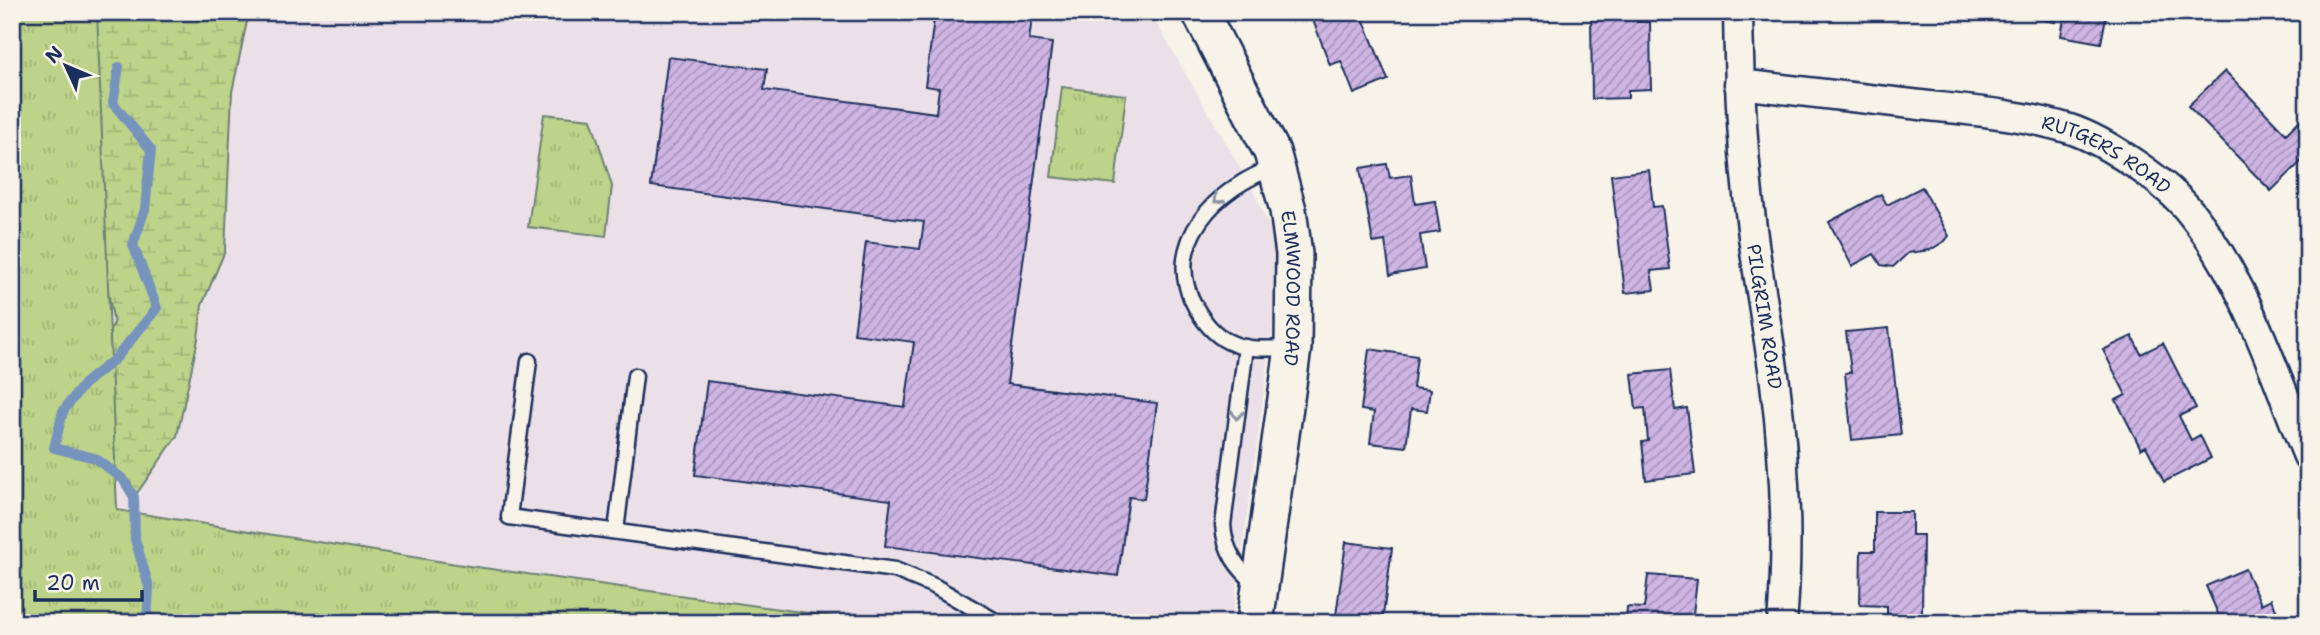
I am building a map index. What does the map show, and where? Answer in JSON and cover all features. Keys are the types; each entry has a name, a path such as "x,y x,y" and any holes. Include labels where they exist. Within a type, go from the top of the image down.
{"street":[{"name":"ELMWOOD ROAD","path":"1200,12 1257,119 1277,166 1289,210 1294,254 1293,348 1255,623"},
{"name":"PILGRIM ROAD","path":"1738,12 1739,84 1751,220 1775,384 1784,479 1786,561 1782,623"},
{"name":"RUTGERS ROAD","path":"1739,84 2004,115 2072,130 2115,150 2190,211 2219,252 2244,298 2308,456"}],"lane":[{"path":"1277,166 1244,179 1220,197 1200,221 1193,233 1186,258 1188,293 1200,316 1217,335 1227,341 1246,347 1293,348"},
{"path":"1246,347 1223,525 1228,552 1245,575 1259,588"},
{"path":"529,361 509,517 895,570 934,586 999,623"},
{"path":"616,531 635,376"}],"shaded area":[{"path":"97,12 1150,12 1252,188 1270,228 1275,257 1277,285 1271,342 1232,623 881,623 469,566 117,510"}],"green space":[{"path":"12,12 97,12 117,510 469,566 881,623 12,623"},
{"path":"64,12 249,12 232,92 225,251 202,305 198,339 177,436 137,493 82,455 100,346 114,323"},
{"path":"1062,87 1126,95 1115,184 1051,177"},
{"path":"544,114 591,119 612,186 606,236 528,227"}],"building":[{"path":"935,12 1033,12 1029,40 1052,43 1007,384 1157,403 1144,499 1129,497 1118,576 885,546 891,500 695,475 707,381 905,407 914,342 854,334 866,242 920,249 924,222 651,186 668,57 767,69 764,90 936,113 939,88 925,86"},
{"path":"1310,12 1373,12 1362,16 1388,80 1354,94 1341,61 1330,65"},
{"path":"1598,12 1637,12 1637,22 1650,22 1651,89 1628,90 1628,98 1592,99 1591,16 1598,16"},
{"path":"2002,12 2057,12 2055,22"},
{"path":"2059,12 2107,12 2101,43 2061,36 2065,13"},
{"path":"2225,71 2286,134 2300,120 2308,129 2308,155 2271,191 2188,106"},
{"path":"1387,164 1390,178 1411,175 1415,204 1435,201 1440,232 1420,235 1425,269 1390,275 1385,241 1373,243 1360,168"},
{"path":"1649,170 1653,207 1662,206 1670,269 1651,271 1654,290 1625,293 1611,175"},
{"path":"1922,187 1949,236 1945,241 1930,250 1908,253 1893,267 1881,265 1874,254 1852,266 1829,222 1881,194 1887,205"},
{"path":"1889,328 1901,435 1852,440 1845,373 1851,372 1846,332"},
{"path":"2132,336 2141,354 2163,343 2196,408 2179,416 2191,440 2200,435 2211,458 2164,482 2146,446 2141,449 2116,400 2126,395 2103,350"},
{"path":"1369,349 1417,356 1413,388 1430,390 1427,411 1411,409 1406,447 1370,443 1374,412 1361,410"},
{"path":"1670,370 1675,410 1687,408 1695,474 1646,480 1642,442 1648,441 1645,408 1636,409 1632,374"},
{"path":"1875,512 1912,512 1912,535 1923,535 1922,615 1887,614 1887,606 1860,605 1861,551 1875,551"},
{"path":"1346,542 1392,548 1382,623 1335,623"},
{"path":"2245,569 2261,604 2271,599 2282,623 2222,623 2206,586"},
{"path":"1648,575 1697,579 1692,623 1626,623 1627,607 1644,608"}],"waterway":[{"path":"119,67 113,103 151,150 145,209 133,245 157,308 116,358 84,384 63,411 54,448 95,458 123,479 134,497 135,539 149,587 147,623"}]}
